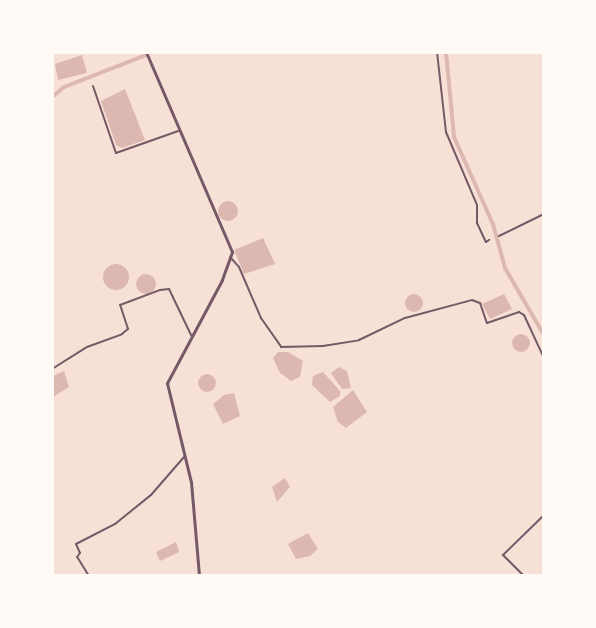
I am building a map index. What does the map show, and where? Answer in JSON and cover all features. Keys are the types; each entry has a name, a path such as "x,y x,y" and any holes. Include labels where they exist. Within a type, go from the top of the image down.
{"street":[{"path":"146,52 178,131 232,252 167,383 194,507 199,576"},
{"path":"437,52 446,132 477,205 477,223 486,242 489,240"},
{"path":"93,86 116,153 178,131"},
{"path":"499,236 543,214"},
{"path":"230,257 239,267 261,318 281,347 323,346 359,340 388,330 405,318 472,300 480,303 487,323 519,312 524,315 543,358"},
{"path":"52,369 87,347 122,334 128,329 120,305 160,290 169,289 191,335"},
{"path":"89,576 77,557 80,553 76,544 115,524 151,495 184,457"},
{"path":"524,576 503,555 543,515"}],"shaded area":[{"path":"82,55 87,73 58,80 55,64"},
{"path":"125,89 145,140 122,148 116,145 101,101"},
{"path":"228,201 235,204 238,211 235,218 228,221 221,218 218,211 221,204"},
{"path":"263,238 275,264 244,274 234,250"},
{"path":"116,264 125,268 129,277 125,286 116,290 107,286 103,277 107,268"},
{"path":"146,274 153,277 156,284 153,291 146,294 139,291 136,284 139,277"},
{"path":"414,294 420,297 423,303 420,309 414,312 408,309 405,303 408,297"},
{"path":"504,294 512,309 490,319 482,304"},
{"path":"521,334 527,337 530,343 527,349 521,352 515,349 512,343 515,337"},
{"path":"278,352 288,352 303,361 300,377 291,381 280,373 273,358"},
{"path":"339,367 347,371 351,388 342,389 331,373"},
{"path":"64,371 69,387 53,397 53,376"},
{"path":"323,372 340,391 340,396 330,402 312,385 313,376"},
{"path":"203,374 211,374 216,379 214,390 203,392 198,387 198,379"},
{"path":"353,390 367,412 346,428 338,422 333,407"},
{"path":"234,393 240,416 223,424 213,404 224,395"},
{"path":"285,478 290,487 277,502 272,487"},
{"path":"308,533 318,549 310,556 296,559 288,544"},
{"path":"176,542 179,552 160,561 156,552"}],"waterway":[{"path":"446,52 454,137 493,224 505,268 544,335"},
{"path":"52,97 64,87 146,55"}]}
